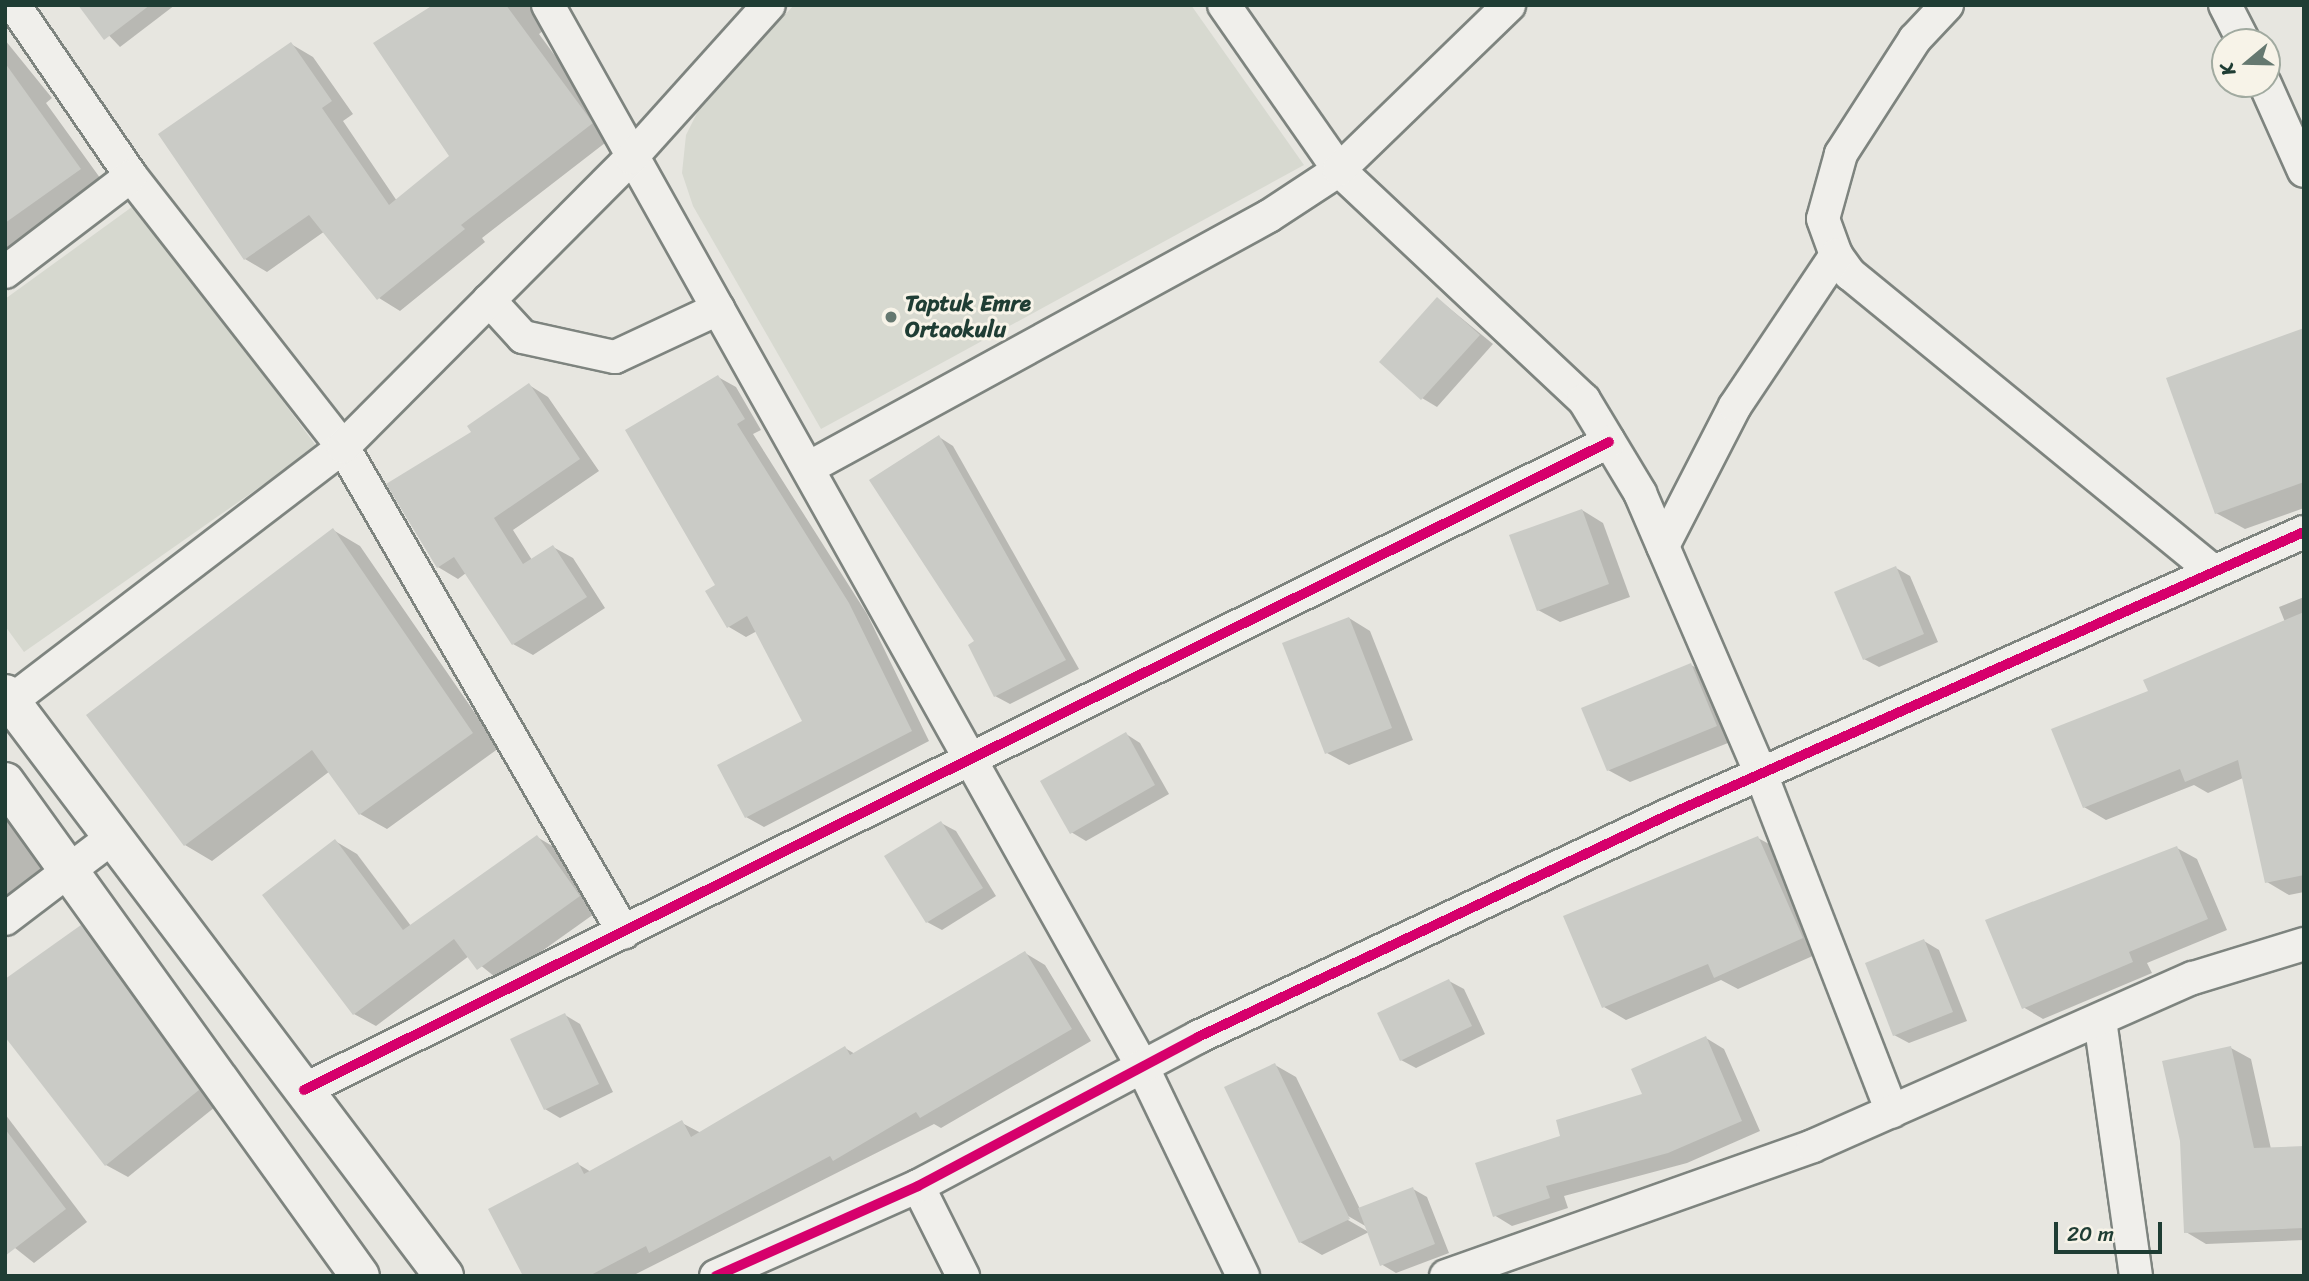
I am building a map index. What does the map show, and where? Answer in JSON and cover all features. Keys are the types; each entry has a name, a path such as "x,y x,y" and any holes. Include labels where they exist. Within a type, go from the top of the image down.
{"main road":[{"path":"8,697 444,1276"},
{"path":"5,782 360,1276"}],"street":[{"path":"13,5 131,176 343,447 624,933"},
{"path":"548,5 631,158 810,467 1142,1066 1243,1276"},
{"path":"8,697 343,447 631,158 769,5"},
{"path":"1224,5 1339,170 1512,326 1584,400 1609,442 1662,546 1761,774 1892,1111"},
{"path":"810,467 1269,216 1339,170 1509,5"},
{"path":"1947,5 1915,39 1841,154 1823,219 1836,255 1850,274 2214,572"},
{"path":"2225,5 2237,28"},
{"path":"2271,98 2304,171"},
{"path":"5,272 131,176"},
{"path":"1662,546 1734,406 1836,255"},
{"path":"489,300 523,337 615,357 718,309"},
{"path":"304,1090 624,933 969,754 1609,442"},
{"path":"716,1276 918,1186 1142,1066 1761,774 2304,532"},
{"path":"5,919 113,837"},
{"path":"1446,1276 1813,1146 2193,978 2304,944"},
{"path":"2100,1020 2136,1276"},
{"path":"918,1186 963,1276"}],"shaded area":[{"name":"Taptuk Emre Ortaokulu","path":"794,5 1191,5 1304,165 821,429 693,206 682,173 686,135 702,103"},
{"path":"136,204 317,447 24,652 5,626 5,299"}],"building":[{"path":"78,5 150,5 104,40"},
{"path":"433,5 506,5 593,123 461,225 465,229 377,300 309,215 244,260 158,134 291,42 332,101 322,108 389,205 449,156 373,43"},
{"path":"5,63 81,169 5,223"},
{"path":"1437,297 1480,335 1421,400 1379,362"},
{"path":"2304,328 2304,482 2215,514 2166,378"},
{"path":"718,375 745,419 737,424 849,603 912,731 745,818 717,765 802,721 747,616 727,628 705,591 715,585 625,430"},
{"path":"529,383 580,459 494,518 523,564 553,545 587,597 512,645 454,557 437,568 386,484 471,432 467,426"},
{"path":"939,435 1066,660 994,697 968,645 974,641 869,480"},
{"path":"1582,509 1609,584 1537,611 1509,535"},
{"path":"333,528 473,733 359,815 312,750 184,846 86,715"},
{"path":"1896,566 1924,634 1863,660 1834,592"},
{"path":"2304,612 2304,875 2265,883 2238,760 2185,782 2180,769 2083,808 2051,729 2148,691 2143,680"},
{"path":"1349,617 1392,728 1325,754 1282,643"},
{"path":"1691,663 1717,726 1607,771 1581,708"},
{"path":"1126,732 1155,785 1070,834 1040,781"},
{"path":"941,821 983,888 926,923 884,856"},
{"path":"537,835 580,896 477,970 454,939 353,1015 262,895 335,839 403,930"},
{"path":"1758,836 1803,938 1714,978 1708,964 1602,1008 1563,916"},
{"path":"2177,846 2208,919 2129,952 2133,962 2022,1009 1985,920"},
{"path":"81,925 199,1090 105,1166 5,1037 5,979"},
{"path":"1924,939 1953,1012 1893,1036 1865,963"},
{"path":"1025,951 1072,1029 920,1118 916,1112 833,1161 830,1156 649,1253 646,1246 589,1276 523,1276 488,1209 578,1162 584,1174 682,1120 691,1137 845,1046 850,1055"},
{"path":"1449,979 1472,1026 1400,1061 1377,1013"},
{"path":"565,1013 599,1084 544,1110 510,1039"},
{"path":"1706,1036 1742,1121 1668,1153 1546,1186 1550,1198 1493,1217 1475,1163 1560,1136 1556,1120 1642,1094 1631,1069"},
{"path":"2231,1046 2254,1148 2304,1146 2304,1228 2184,1233 2180,1141 2162,1061"},
{"path":"1275,1063 1350,1219 1299,1243 1224,1087"},
{"path":"5,1129 66,1209 5,1256"},
{"path":"1413,1187 1435,1244 1380,1266 1358,1208"}],"cycle path":[{"path":"304,1090 1609,442"},
{"path":"716,1276 918,1186 1198,1037 1666,816 2304,532"}],"place":[{"name":"Taptuk Emre Ortaokulu","path":"891,317"}]}
